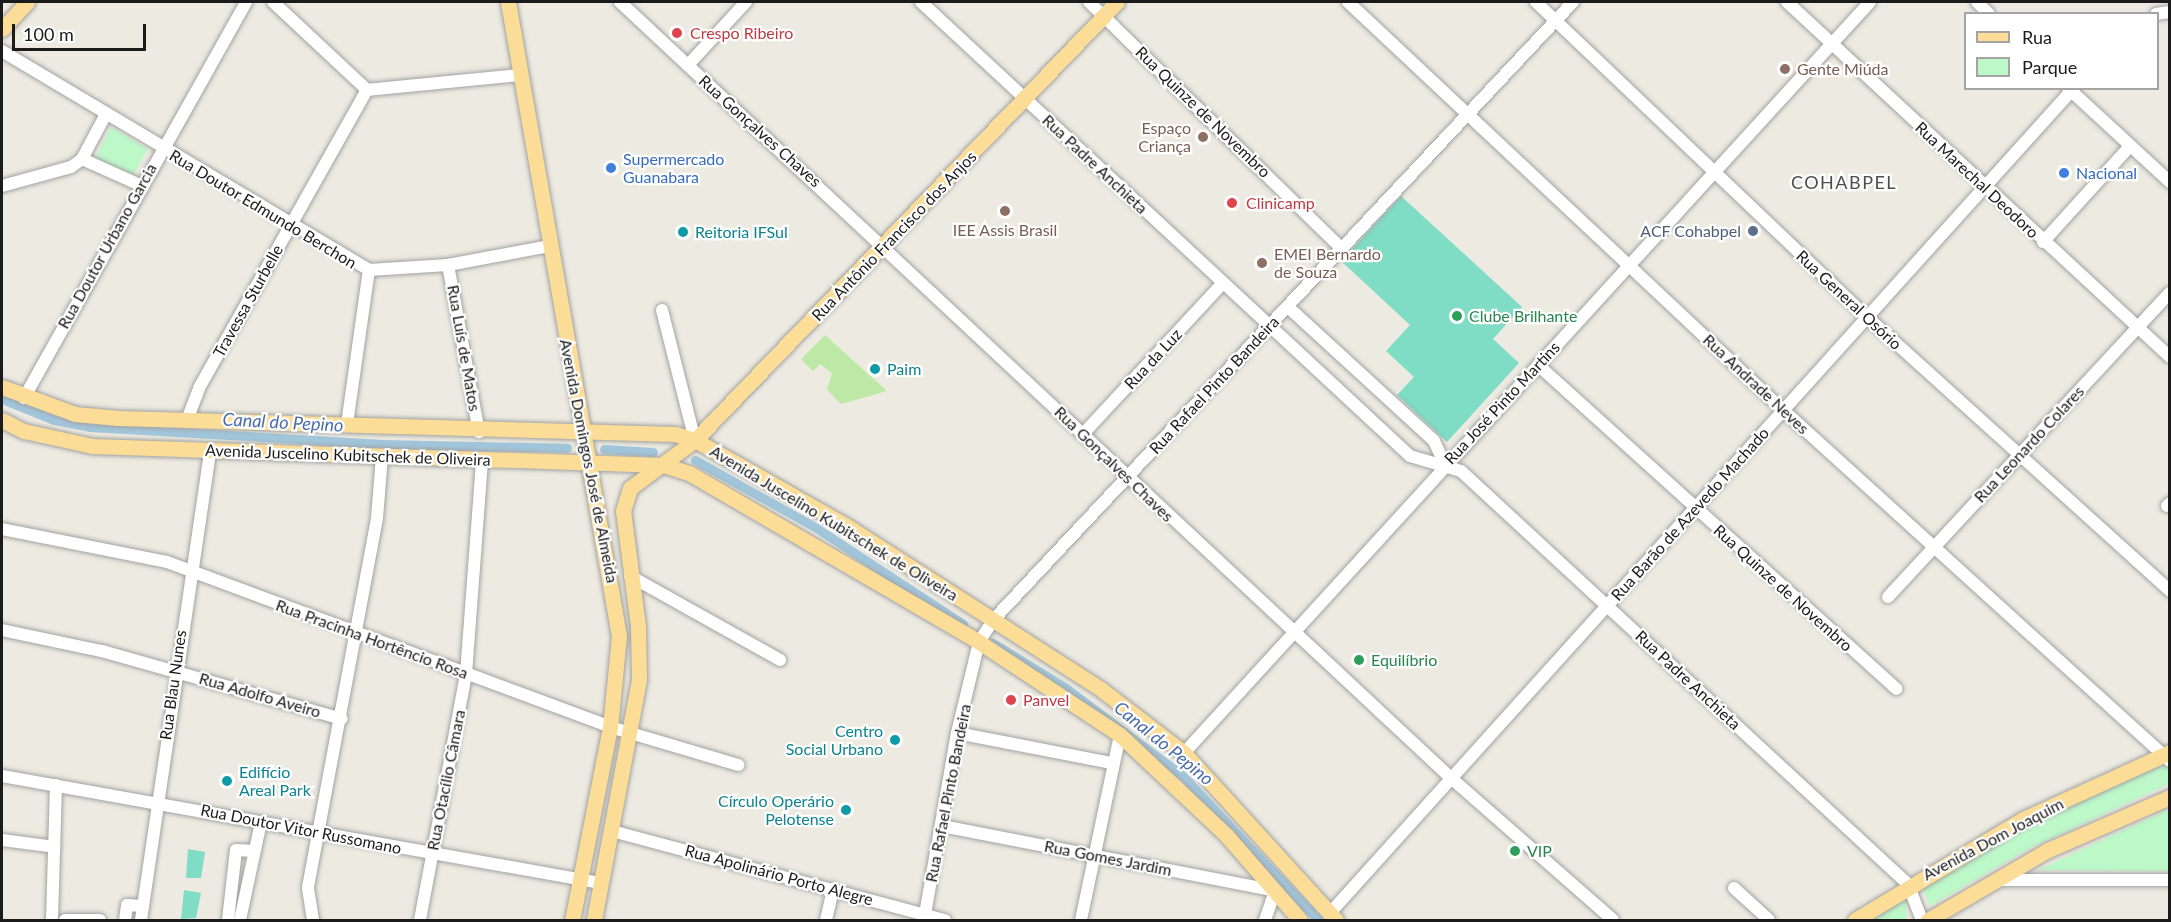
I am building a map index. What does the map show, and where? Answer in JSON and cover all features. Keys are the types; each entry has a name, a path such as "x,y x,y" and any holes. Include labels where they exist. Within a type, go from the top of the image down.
{"main road":[{"path":"2,29 27,2"},
{"name":"Avenida Domingos José de Almeida","path":"508,2 619,636 610,727 572,921"},
{"name":"Rua Antônio Francisco dos Anjos","path":"664,465 695,440 886,248 1117,2"},
{"name":"Avenida Juscelino Kubitschek de Oliveira","path":"2,387 24,398 75,414 187,420 347,424 479,432 675,434 695,440 847,526 994,619 1184,753 1333,917"},
{"name":"Avenida Juscelino Kubitschek de Oliveira","path":"2,420 60,441 210,450 482,461 664,465 705,480 979,642 1120,735 1229,833 1300,921"},
{"name":"Avenida Domingos José de Almeida","path":"594,921 633,731 640,651 630,576 625,498 644,476 664,465"},
{"name":"Avenida Dom Joaquim","path":"1855,921 1908,884 2024,819 2167,756"},
{"path":"1928,921 1993,880 2169,796"},
{"path":"1229,833 1246,819"}],"street":[{"name":"Rua Doutor Urbano Garcia","path":"24,398 140,185 246,2"},
{"path":"273,2 367,90 521,75"},
{"name":"Rua Gonçalves Chaves","path":"620,2 886,248 1294,632 1452,778 1613,921"},
{"path":"688,65 746,2"},
{"name":"Rua Padre Anchieta","path":"921,2 1222,284 1416,460"},
{"name":"Rua Quinze de Novembro","path":"1089,2 1342,249"},
{"name":"Rua Andrade Neves","path":"1348,2 1783,410 2167,756"},
{"name":"Rua General Osório","path":"1536,2 1867,317 2169,591"},
{"name":"Rua Rafael Pinto Bandeira","path":"925,917 957,733 979,642 994,619 1573,2"},
{"name":"Rua Marechal Deodoro","path":"1787,2 2169,357"},
{"name":"Rua José Pinto Martins","path":"1184,753 1870,2"},
{"name":"Rua Doutor Edmundo Berchon","path":"2,51 369,270 448,265 550,246"},
{"name":"Travessa Sturbelle","path":"187,420 291,225 367,90"},
{"name":"Rua Barão de Azevedo Machado","path":"1333,917 1452,778 2070,90"},
{"path":"2072,90 2169,182"},
{"path":"2,186 71,167 82,159 106,114"},
{"path":"2043,242 2130,146"},
{"path":"82,159 140,185"},
{"name":"Rua Luís de Matos","path":"448,265 479,432"},
{"path":"347,424 369,270"},
{"name":"Rua da Luz","path":"1083,434 1222,284"},
{"name":"Rua Leonardo Colares","path":"1888,597 2169,292"},
{"path":"1288,307 1434,441 1445,465 1432,465 1416,460"},
{"path":"662,310 695,440"},
{"name":"Rua Quinze de Novembro","path":"1538,365 1896,689"},
{"path":"1416,460 1429,457 1434,441"},
{"name":"Rua Blau Nunes","path":"141,921 155,802 189,572 210,450"},
{"path":"313,921 308,887 357,635 382,456"},
{"name":"Rua Otacílio Câmara","path":"420,921 466,674 482,461"},
{"name":"Rua Padre Anchieta","path":"1445,465 1461,471 1908,884 1922,921"},
{"name":"Rua Pracinha Hortêncio Rosa","path":"2,529 151,557 610,727 633,731 738,765"},
{"path":"630,576 780,660"},
{"name":"Rua Adolfo Aveiro","path":"2,630 175,671 342,719"},
{"path":"957,733 1112,763"},
{"path":"1082,921 1093,855 1120,735"},
{"name":"Rua Doutor Vitor Russomano","path":"2,776 600,883"},
{"path":"52,921 56,785"},
{"path":"240,921 261,822"},
{"name":"Rua Gomes Jardim","path":"942,826 1275,891"},
{"name":"Rua Apolinário Porto Alegre","path":"612,831 945,921"},
{"path":"2,840 55,847"},
{"path":"228,921 236,850 254,851"},
{"path":"1993,880 2169,880"},
{"path":"1734,888 1769,921"},
{"path":"826,921 833,889"},
{"path":"1265,921 1275,891"},
{"path":"124,921 127,905 142,906"},
{"path":"65,921 100,921"}],"green space":[{"path":"111,127 148,149 133,175 95,159"},
{"name":"Clube Brilhante","path":"1401,196 1522,307 1493,339 1519,363 1447,442 1397,395 1414,377 1386,351 1410,325 1341,261"},
{"path":"825,335 887,391 841,404 827,390 832,373 820,364 813,371 801,359"},
{"path":"2162,762 2169,770 2169,784 2030,848 1930,906 1920,883 2027,822"},
{"path":"2169,809 2169,871 2038,870"},
{"path":"188,849 205,852 201,878 186,878"},
{"path":"184,890 201,893 196,918 181,919"},
{"path":"1905,893 1907,920 1865,920"}],"waterway":[{"name":"Canal do Pepino","path":"2,399 54,420 89,427 383,444 567,448"},
{"name":"Canal do Pepino","path":"604,449 653,452"},
{"name":"Canal do Pepino","path":"695,460 815,527 963,624"},
{"name":"Canal do Pepino","path":"993,643 1066,688 1183,776 1318,920"}],"place":[{"name":"Crespo Ribeiro","path":"677,33"},
{"name":"Gente Miúda","path":"1785,69"},
{"name":"Espaço Criança","path":"1203,137"},
{"name":"Supermercado Guanabara","path":"611,168"},
{"name":"Nacional","path":"2064,173"},
{"name":"Clinicamp","path":"1232,203"},
{"name":"IEE Assis Brasil","path":"1005,211"},
{"name":"ACF Cohabpel","path":"1753,231"},
{"name":"Reitoria IFSul","path":"683,232"},
{"name":"EMEI Bernardo de Souza","path":"1262,263"},
{"name":"Clube Brilhante","path":"1457,316"},
{"name":"Paim","path":"875,369"},
{"name":"Equilíbrio","path":"1359,660"},
{"name":"Panvel","path":"1011,700"},
{"name":"Centro Social Urbano","path":"895,740"},
{"name":"Edifício Areal Park","path":"227,781"},
{"name":"Círculo Operário Pelotense","path":"846,810"},
{"name":"VIP","path":"1515,851"}],"district":[{"name":"COHABPEL","path":"1844,182"}]}
